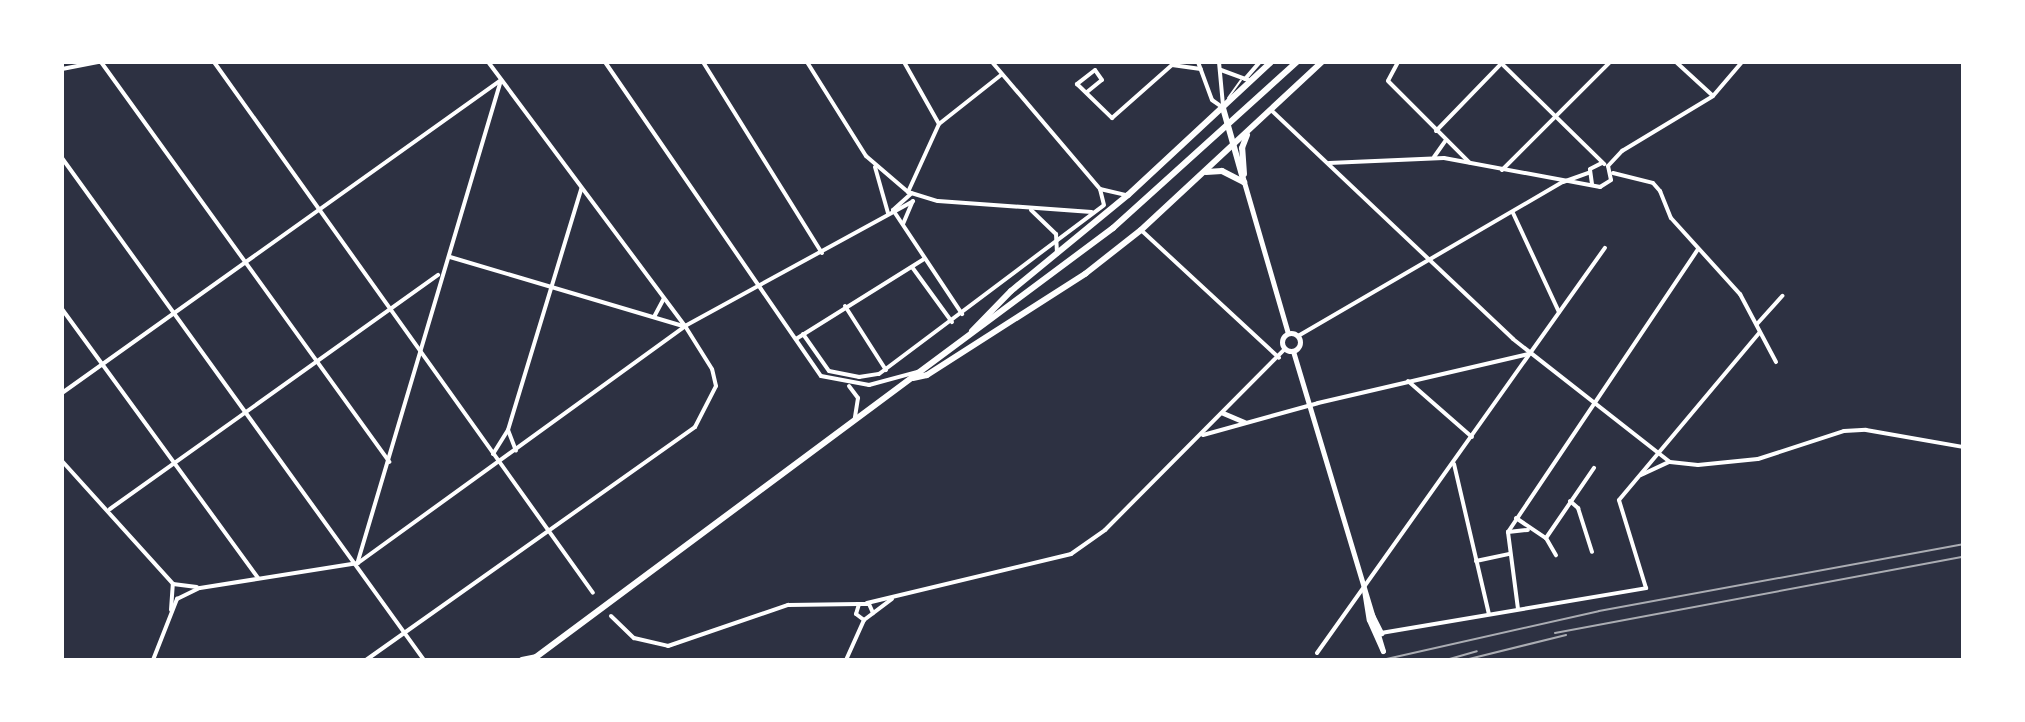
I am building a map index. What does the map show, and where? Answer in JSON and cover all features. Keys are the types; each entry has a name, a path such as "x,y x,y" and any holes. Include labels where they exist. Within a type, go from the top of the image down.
{"main road":[{"path":"970,334 1011,291 1111,210 1224,109 1271,62"},
{"path":"522,660 534,658 1113,228 1297,62"},
{"path":"911,378 927,375 1018,319 1141,230 1322,62"},
{"path":"1224,109 1244,180"},
{"path":"1244,180 1242,148 1249,130"},
{"path":"1204,172 1222,171 1244,180"}],"street":[{"path":"62,69 100,62 389,462"},
{"path":"214,62 593,593"},
{"path":"366,660 408,634 702,420 716,386 712,369 685,326 488,62"},
{"path":"605,62 821,376 847,385 886,384 921,371"},
{"path":"703,62 822,253"},
{"path":"807,62 875,167 891,211 903,224 962,314"},
{"path":"904,62 939,124"},
{"path":"992,62 1100,189 1104,205 1111,210"},
{"path":"1198,62 1212,100 1224,109"},
{"path":"1219,62 1224,109"},
{"path":"1242,80 1260,62"},
{"path":"1398,62 1388,81 1470,162"},
{"path":"1502,170 1610,62"},
{"path":"1676,62 1713,96"},
{"path":"1329,163 1433,157 1563,182 1608,184 1608,167 1622,151 1713,96 1742,62"},
{"path":"1436,131 1502,63 1608,167"},
{"path":"1087,92 1102,80 1095,70 1077,84 1112,118 1172,65 1201,69"},
{"path":"1221,70 1242,80 1252,80"},
{"path":"891,211 912,193 939,124 1001,75"},
{"path":"62,393 179,314 319,208 501,80"},
{"path":"358,563 389,462 417,350 440,274 449,257 501,80"},
{"path":"1271,110 1530,354 1597,402 1670,462 1698,465 1767,457 1844,431 1866,430 1963,447"},
{"path":"1433,157 1446,140"},
{"path":"1288,333 1298,336 1433,261 1563,182 1588,173 1594,165 1593,152"},
{"path":"62,158 179,314 424,660"},
{"path":"1594,165 1608,167 1639,182 1653,183 1660,191 1671,218 1740,294 1776,362"},
{"path":"875,167 912,193 938,201 1095,212"},
{"path":"1588,173 1593,185"},
{"path":"1244,180 1288,333"},
{"path":"493,454 508,430 581,189"},
{"path":"1100,189 1128,195"},
{"path":"903,224 913,201 912,193"},
{"path":"153,660 177,599 200,588 358,563 685,326 913,201"},
{"path":"803,334 826,367 837,375 871,377 886,370 952,322 1104,205"},
{"path":"1029,209 1049,224 1057,242 1057,254"},
{"path":"1513,213 1559,312"},
{"path":"1141,230 1279,358"},
{"path":"1317,653 1605,248"},
{"path":"1518,609 1508,554 1508,532 1698,249"},
{"path":"449,257 685,326"},
{"path":"796,339 924,259"},
{"path":"912,267 952,322"},
{"path":"110,509 440,274"},
{"path":"1757,324 1782,296"},
{"path":"653,317 664,298"},
{"path":"845,306 886,370"},
{"path":"62,309 177,461 259,579"},
{"path":"1285,349 1282,341 1288,333"},
{"path":"1381,633 1646,588 1619,500 1759,333"},
{"path":"1293,351 1300,345 1298,336"},
{"path":"611,616 634,638 659,645 681,642 788,605 867,603 894,598 942,581 1071,554 1105,530 1285,349"},
{"path":"1285,349 1293,351"},
{"path":"1293,351 1364,589 1381,633 1383,651 1364,600 1364,589"},
{"path":"1198,437 1310,405 1530,354"},
{"path":"1408,381 1472,437"},
{"path":"847,385 858,398 854,419"},
{"path":"1223,413 1244,422"},
{"path":"508,430 516,451"},
{"path":"62,461 110,509 173,584 200,588"},
{"path":"1636,478 1670,462"},
{"path":"1454,464 1489,614"},
{"path":"1546,538 1594,468"},
{"path":"1570,501 1578,508 1592,552"},
{"path":"1516,518 1528,530 1546,538 1556,555"},
{"path":"1508,532 1528,530"},
{"path":"1476,561 1508,554"},
{"path":"171,612 173,584"},
{"path":"846,660 864,620 894,598"},
{"path":"1364,600 1381,633"},
{"path":"867,603 873,613"},
{"path":"856,611 859,604"},
{"path":"841,605 856,611 864,620"}],"lane":[{"path":"1224,109 1242,80"}],"railway":[{"path":"1382,660 1599,611 1963,544"},
{"path":"1555,633 1963,557"},
{"path":"1469,659 1566,635"},
{"path":"1446,660 1477,651"}]}
